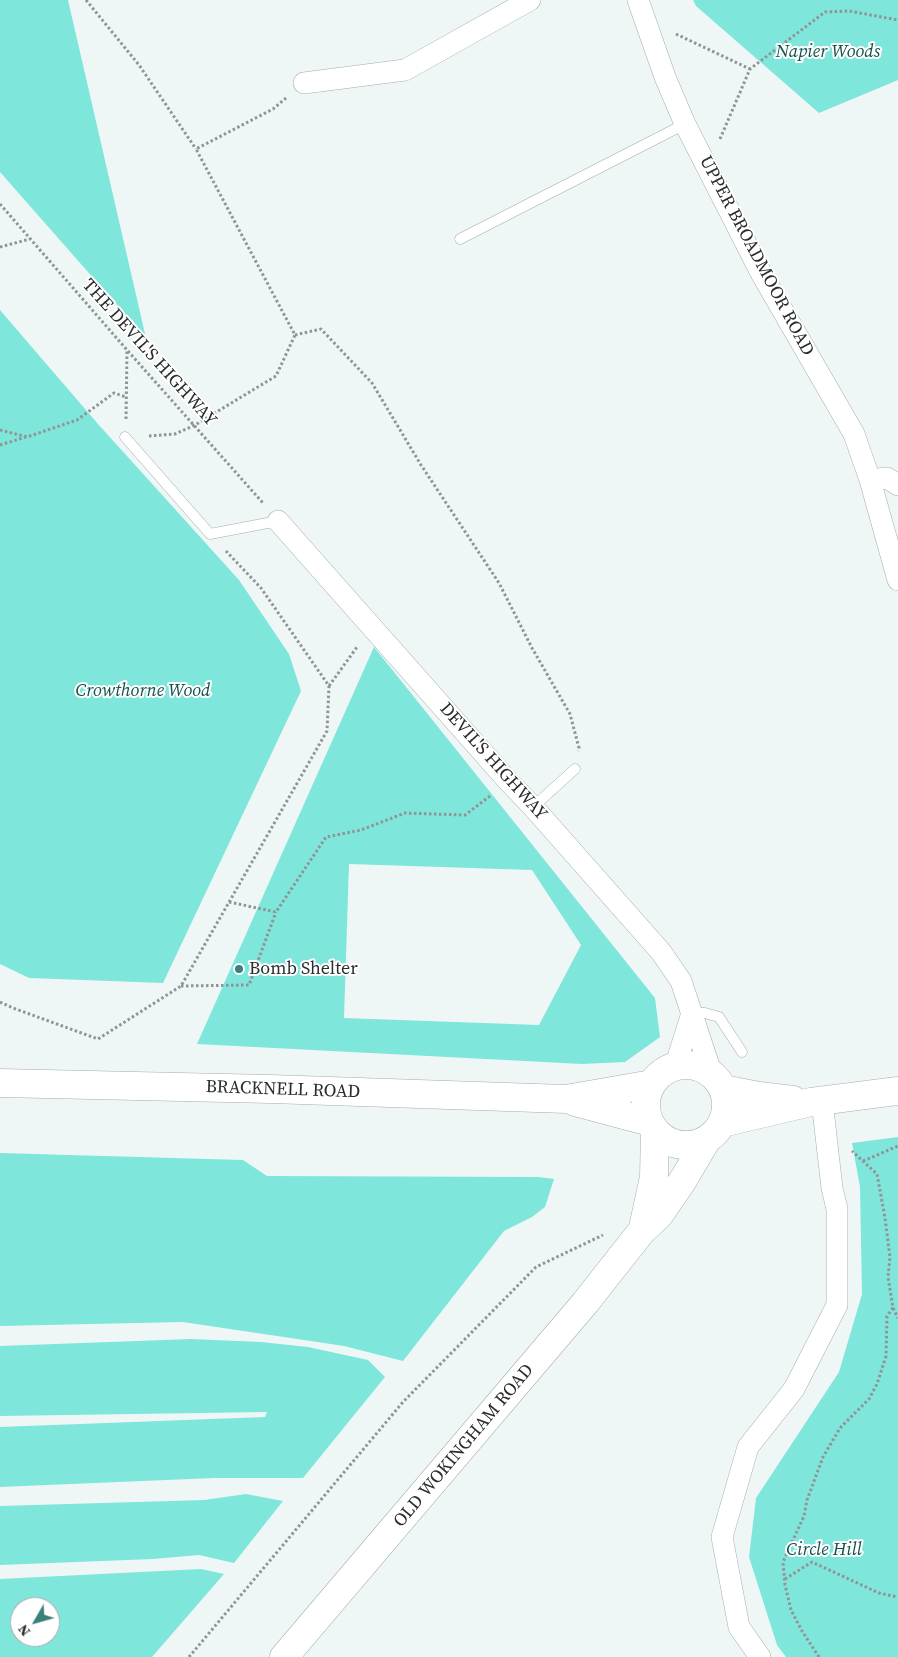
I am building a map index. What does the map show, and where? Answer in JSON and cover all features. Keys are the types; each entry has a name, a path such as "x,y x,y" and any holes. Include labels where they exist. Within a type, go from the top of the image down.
{"main road":[{"path":"819,1109 758,1096 718,1082 701,1068 688,1065 666,1070 652,1084 647,1096 646,1110 653,1126 666,1140 678,1145 692,1145 714,1132 819,1109 898,1091"},
{"path":"714,1132 726,1112 726,1100 718,1082"},
{"name":"BRACKNELL ROAD","path":"0,1083 271,1089 566,1099 652,1084"},
{"name":"BRACKNELL ROAD","path":"566,1099 653,1126"},
{"name":"OLD WOKINGHAM ROAD","path":"642,1232 654,1177 653,1126"},
{"name":"OLD WOKINGHAM ROAD","path":"284,1657 585,1303 642,1232 659,1215 714,1132"}],"street":[{"path":"304,84 405,70 530,0"},
{"name":"UPPER BROADMOOR ROAD","path":"638,0 665,77 685,124 761,273 854,434 870,480 898,580"},
{"path":"870,480 888,478 898,485"},
{"name":"DEVIL'S HIGHWAY","path":"278,521 661,952 681,981 718,1082"},
{"path":"676,1067 692,1013"},
{"path":"760,1657 739,1627 722,1536 748,1447 794,1388 837,1305 837,1209 819,1109"}],"lane":[{"path":"460,239 685,124"},
{"path":"125,437 210,534 278,521"},
{"path":"533,807 575,769"},
{"path":"692,1013 705,1013 719,1017 742,1052"}],"path":[{"path":"86,0 139,65 196,149 295,335"},
{"path":"708,168 750,69 825,12 849,11 898,20"},
{"path":"675,33 750,69"},
{"path":"196,149 273,109 304,84"},
{"name":"THE DEVIL'S HIGHWAY","path":"0,204 278,521"},
{"path":"0,247 30,239"},
{"path":"295,335 321,329 372,383 421,465 499,583 532,648 570,714 579,748 575,769"},
{"path":"127,350 125,437 175,434 195,425 276,376 295,335"},
{"path":"0,445 77,420 114,393 126,398"},
{"path":"0,430 26,437"},
{"path":"210,534 261,588 329,686"},
{"path":"0,1002 98,1039 181,986 327,731 329,686 372,626"},
{"path":"181,986 249,985 276,912 326,838 361,830 405,813 465,815 509,782"},
{"path":"229,902 276,912"},
{"path":"819,1109 863,1161 877,1174 890,1257 888,1277 893,1308 898,1318"},
{"path":"863,1161 898,1146"},
{"path":"189,1657 403,1402 536,1267 610,1231"},
{"path":"819,1657 802,1632 791,1610 783,1562 804,1516 810,1491 823,1457 840,1428 869,1399 878,1384 886,1356 887,1316 893,1308"},
{"path":"785,1579 812,1562 879,1592 898,1598"}],"green space":[{"path":"0,0 68,0 146,338 0,172"},
{"name":"Napier Woods","path":"693,0 898,0 898,80 819,113 696,6"},
{"name":"Crowthorne Wood","path":"0,310 98,424 239,580 289,654 301,691 163,983 29,978 0,964"},
{"path":"374,647 655,998 660,1037 625,1062 582,1064 197,1044","holes":["349,864 532,870 581,945 539,1025 344,1018"]},
{"name":"Circle Hill","path":"898,1137 898,1657 786,1657 777,1645 749,1557 756,1498 839,1372 862,1294 860,1187 852,1143"},
{"path":"0,1153 243,1160 267,1176 538,1177 554,1179 545,1207 532,1217 504,1231 403,1361 344,1346 183,1322 0,1326"},
{"path":"191,1339 261,1342 308,1347 368,1360 385,1377 303,1478 214,1478 0,1487 0,1427 265,1417 267,1412 0,1416 0,1346"},
{"path":"246,1494 283,1501 234,1563 199,1555 153,1559 0,1565 0,1506 204,1500"},
{"path":"201,1569 224,1574 152,1657 0,1657 0,1579"}],"place":[{"name":"Bomb Shelter","path":"239,969"}]}
